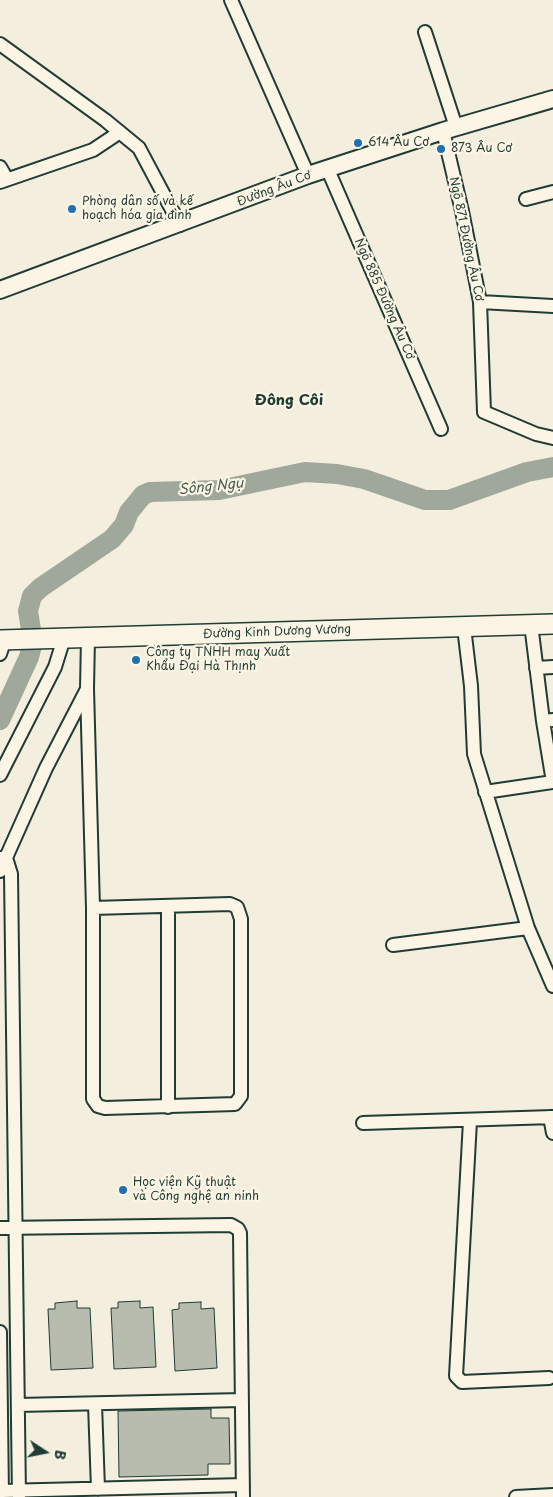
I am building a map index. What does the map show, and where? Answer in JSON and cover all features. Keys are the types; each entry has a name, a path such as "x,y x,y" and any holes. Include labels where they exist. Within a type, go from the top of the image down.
{"highway":[{"name":"Đường Kinh Dương Vương","path":"4,643 88,637 553,624"}],"main road":[{"name":"Đường Âu Cơ","path":"0,290 308,175 450,129 553,99"}],"street":[{"path":"231,0 308,175"},
{"name":"Ngõ 871 Đường Âu Cơ","path":"425,32 450,129 462,211 480,302 484,412 536,434 553,438"},
{"path":"0,44 120,132 142,152 180,224"},
{"path":"0,167 4,181 93,150 120,132"},
{"name":"Ngõ 885 Đường Âu Cơ","path":"328,170 441,429"},
{"path":"526,198 553,192"},
{"path":"480,302 553,306"},
{"path":"485,792 553,782 548,721 536,668 531,624"},
{"path":"464,627 471,686 474,754 528,928 553,986"},
{"path":"88,637 87,688 93,908 93,1099 98,1106 105,1108 229,1106 239,1101 241,1086 240,913 237,907 230,904 93,908"},
{"path":"0,775 55,667 60,638"},
{"path":"536,668 553,666"},
{"path":"0,871 3,858 87,688"},
{"path":"3,858 11,874 19,1494"},
{"path":"168,906 168,1107"},
{"path":"393,945 528,928"},
{"path":"363,1123 552,1117 553,1133"},
{"path":"470,1121 456,1376 462,1382 549,1378"},
{"path":"0,1228 235,1226 240,1234 243,1491 98,1489 2,1494 0,1332"},
{"path":"1,1384 18,1383"},
{"path":"18,1405 242,1400"},
{"path":"95,1404 98,1489"},
{"path":"516,1497 553,1495"}],"building":[{"path":"77,1301 77,1308 90,1308 93,1368 51,1370 48,1309 55,1309 55,1303"},
{"path":"140,1301 140,1308 153,1307 156,1367 114,1369 111,1308 118,1308 118,1302"},
{"path":"201,1302 201,1309 214,1308 217,1368 175,1371 172,1310 179,1309 179,1303"},
{"path":"211,1409 211,1418 229,1418 230,1464 208,1464 208,1475 119,1477 118,1411"}],"waterway":[{"name":"Sông Ngụ","path":"0,720 29,657 33,642 28,611 32,596 40,588 112,539 124,525 129,512 143,495 150,492 219,490 305,472 337,474 364,479 425,500 449,500 527,472 553,467"}],"place":[{"name":"614 Âu Cơ","path":"358,143"},
{"name":"873 Âu Cơ","path":"441,149"},
{"name":"Phòng dân số và kế hoạch hóa gia đình","path":"72,209"},
{"name":"Công ty TNHH may Xuất Khẩu Đại Hà Thịnh","path":"136,660"},
{"name":"Học viện Kỹ thuật và Công nghệ an ninh","path":"123,1190"}],"district":[{"name":"Đông Côi","path":"289,401"}]}
